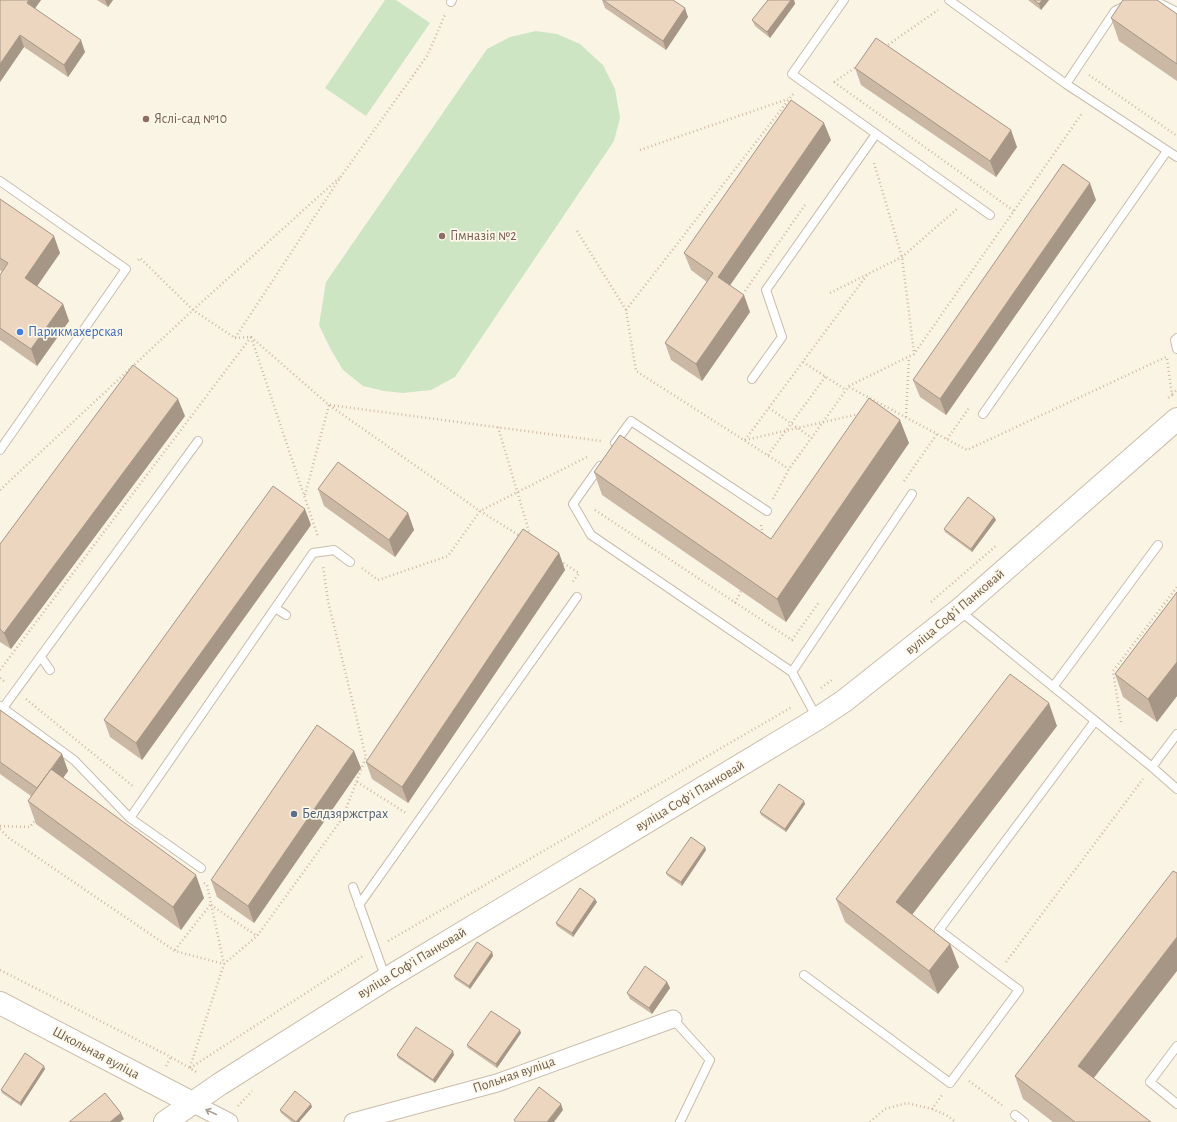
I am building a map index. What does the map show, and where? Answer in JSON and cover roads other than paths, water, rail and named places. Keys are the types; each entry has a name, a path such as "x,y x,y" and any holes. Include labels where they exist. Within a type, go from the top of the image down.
{"main road":[{"name":"вуліца Софʼі Панковай","path":"165,1122 386,978 817,719 851,696 959,610 1177,419"},
{"name":"Школьная вуліца","path":"0,1002 192,1103"}],"street":[{"name":"Польная вуліца","path":"353,1122 498,1083 673,1019"},
{"path":"192,1103 230,1122"}],"lane":[{"path":"844,0 792,74 990,215"},
{"path":"1066,84 1115,11 1137,0"},
{"path":"1153,0 1177,12"},
{"path":"950,1 1066,84 1177,157"},
{"path":"752,379 782,337 766,290 876,134"},
{"path":"983,414 1167,151"},
{"path":"0,181 126,269 0,450"},
{"path":"1177,338 1175,340 1177,349"},
{"path":"614,446 631,421 767,512"},
{"path":"198,441 16,691 2,707 74,760 130,818 201,868"},
{"path":"603,461 573,504 591,535 792,672 817,719"},
{"path":"792,672 912,494"},
{"path":"1053,687 1158,545"},
{"path":"130,818 312,553 334,550 350,562"},
{"path":"359,905 577,597"},
{"path":"275,608 286,615"},
{"path":"959,610 1177,789"},
{"path":"41,657 50,670"},
{"path":"804,975 950,1083 1019,990 939,930 1095,721"},
{"path":"1152,767 1177,734"},
{"path":"353,887 386,978"},
{"path":"673,1019 710,1060 680,1122"},
{"path":"1177,1046 1150,1082 1177,1104"},
{"path":"1015,1115 1024,1122"}],"place":[{"name":"Яслі-сад №10","path":"146,119"},
{"name":"Гімназія №2","path":"442,236"},
{"name":"Парикмахерская","path":"20,332"},
{"name":"Белдзяржстрах","path":"294,814"}]}
